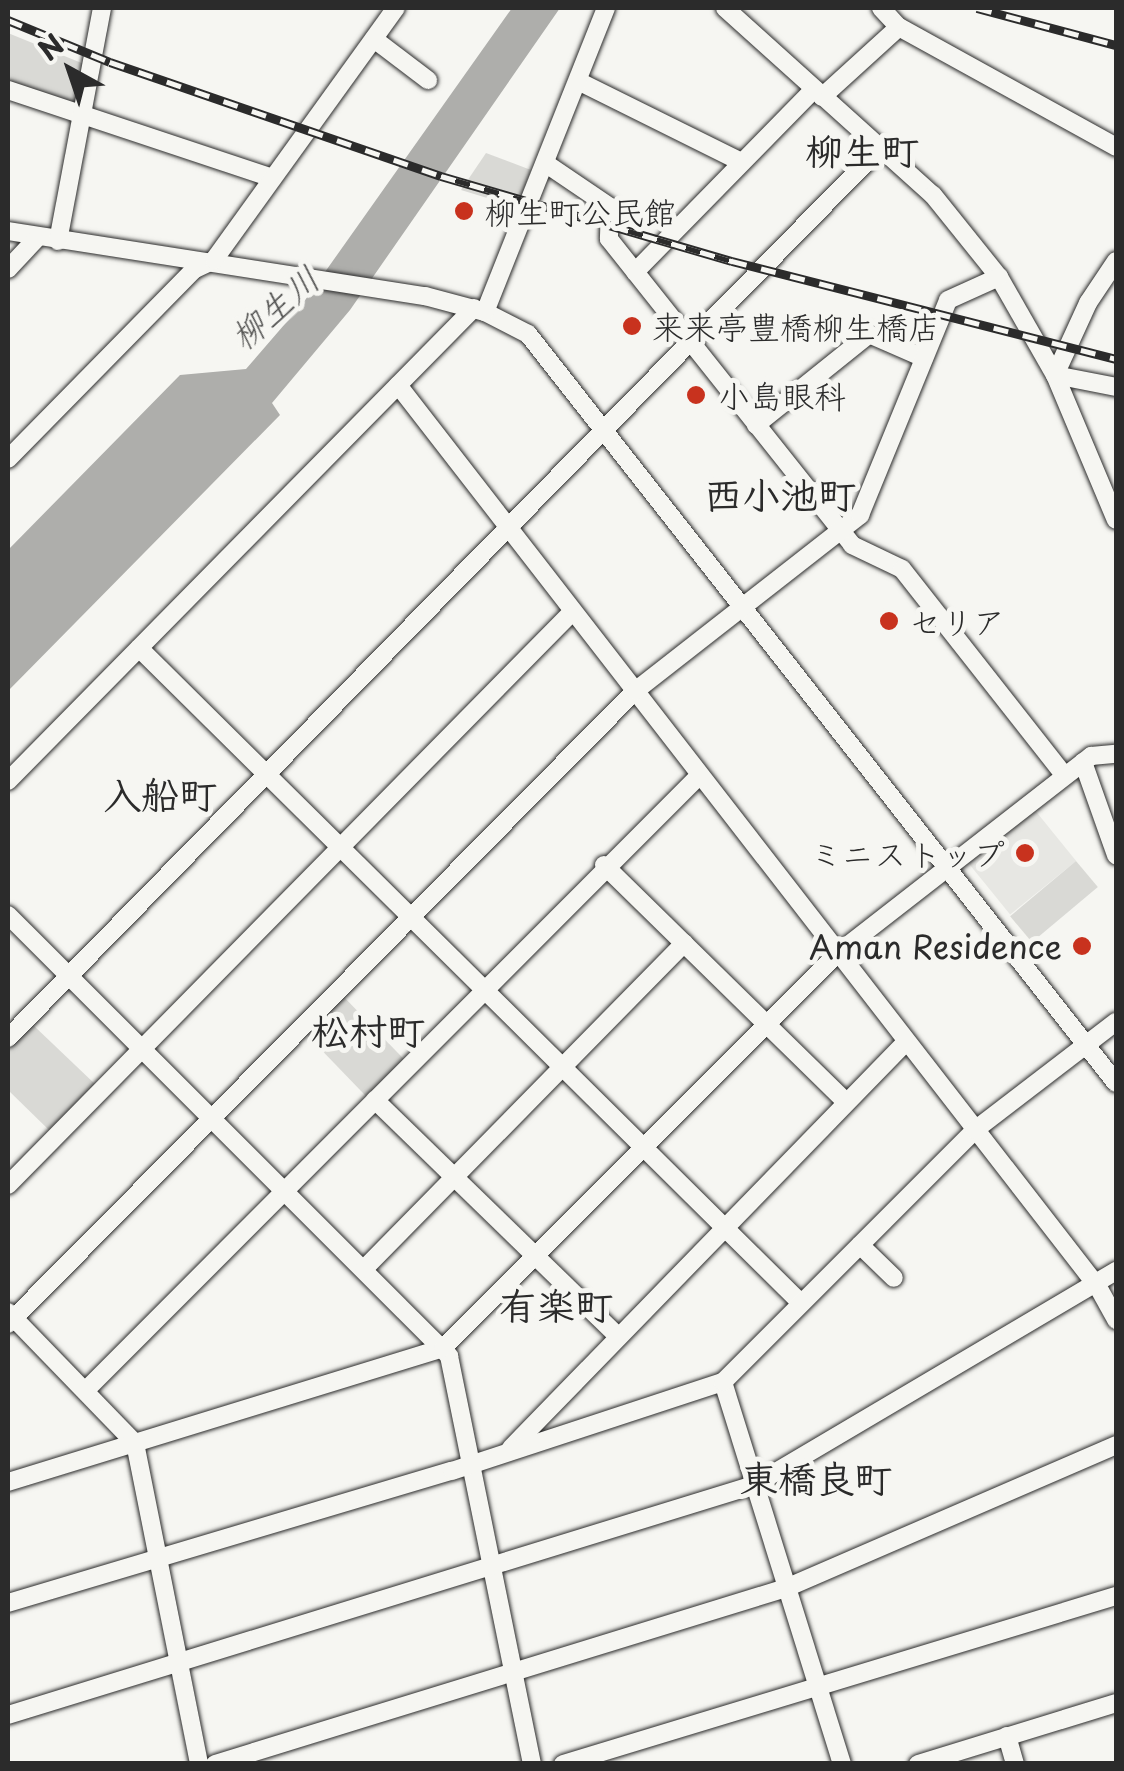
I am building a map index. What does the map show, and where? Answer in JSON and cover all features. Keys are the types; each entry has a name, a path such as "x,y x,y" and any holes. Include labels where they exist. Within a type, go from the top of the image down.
{"street":[{"path":"58,241 102,8"},
{"path":"8,459 195,270 214,260 396,8"},
{"path":"8,781 398,386 480,310 545,163 606,8"},
{"path":"725,8 932,195 999,277 1055,376 1116,520"},
{"path":"881,8 899,27 1116,147"},
{"path":"635,272 741,162 899,27"},
{"path":"374,39 428,80"},
{"path":"578,81 741,162"},
{"path":"8,90 82,120 272,178"},
{"path":"8,1038 694,345 881,147"},
{"path":"545,163 610,207 609,239 841,532 857,550 902,569 1064,776"},
{"path":"8,231 372,287 480,310 539,344 1116,1083"},
{"path":"8,269 38,237"},
{"path":"1055,376 1088,302 1116,261"},
{"path":"199,1764 135,1443 10,1318 635,691 860,515 948,300 999,277"},
{"path":"756,424 869,334 924,358"},
{"path":"1055,376 1116,387"},
{"path":"398,386 1098,1286 1116,1320"},
{"path":"8,1185 573,611"},
{"path":"138,648 801,1303"},
{"path":"8,1482 443,1348 838,953 1083,762 1116,754"},
{"path":"1083,762 1116,855"},
{"path":"86,1390 604,865 699,776"},
{"path":"604,865 845,1102"},
{"path":"8,915 443,1348 532,1764"},
{"path":"364,1269 684,943"},
{"path":"8,1603 722,1382 975,1130 1116,1022"},
{"path":"512,1448 616,1334 906,1042"},
{"path":"375,1100 616,1334"},
{"path":"860,1245 894,1278"},
{"path":"8,1716 754,1485 1098,1286 1116,1271"},
{"path":"722,1382 842,1764"},
{"path":"214,1764 786,1588 1116,1444"},
{"path":"563,1764 1116,1596"},
{"path":"918,1764 1116,1703"},
{"path":"1007,1736 1015,1764"}],"shaded area":[{"path":"512,8 560,8 350,310 272,403 280,415 8,691 8,550 180,375 246,369 303,303"},
{"path":"8,33 84,64 76,105 8,83"},
{"path":"486,153 531,170 517,207 461,190"},
{"path":"1034,809 1076,861 1010,915 968,862"},
{"path":"1076,861 1098,887 1032,942 1010,916"},
{"path":"342,995 405,1060 367,1097 304,1032"},
{"path":"32,1024 96,1085 51,1132 8,1090 8,1050"}],"railway":[{"path":"977,8 1116,45"},
{"path":"8,20 110,62 441,176 732,261 1116,359"}],"place":[{"name":"柳生町公民館","path":"464,211"},
{"name":"来来亭豊橋柳生橋店","path":"632,326"},
{"name":"小島眼科","path":"696,395"},
{"name":"セリア","path":"889,621"},
{"name":"ミニストップ","path":"1025,853"},
{"name":"Aman Residence","path":"1082,946"}],"district":[{"name":"柳生町","path":"862,150"},
{"name":"西小池町","path":"780,494"},
{"name":"入船町","path":"160,794"},
{"name":"松村町","path":"368,1030"},
{"name":"有楽町","path":"556,1305"},
{"name":"東橋良町","path":"816,1478"}],"water label":[{"name":"柳生川","path":"274,307"}]}
